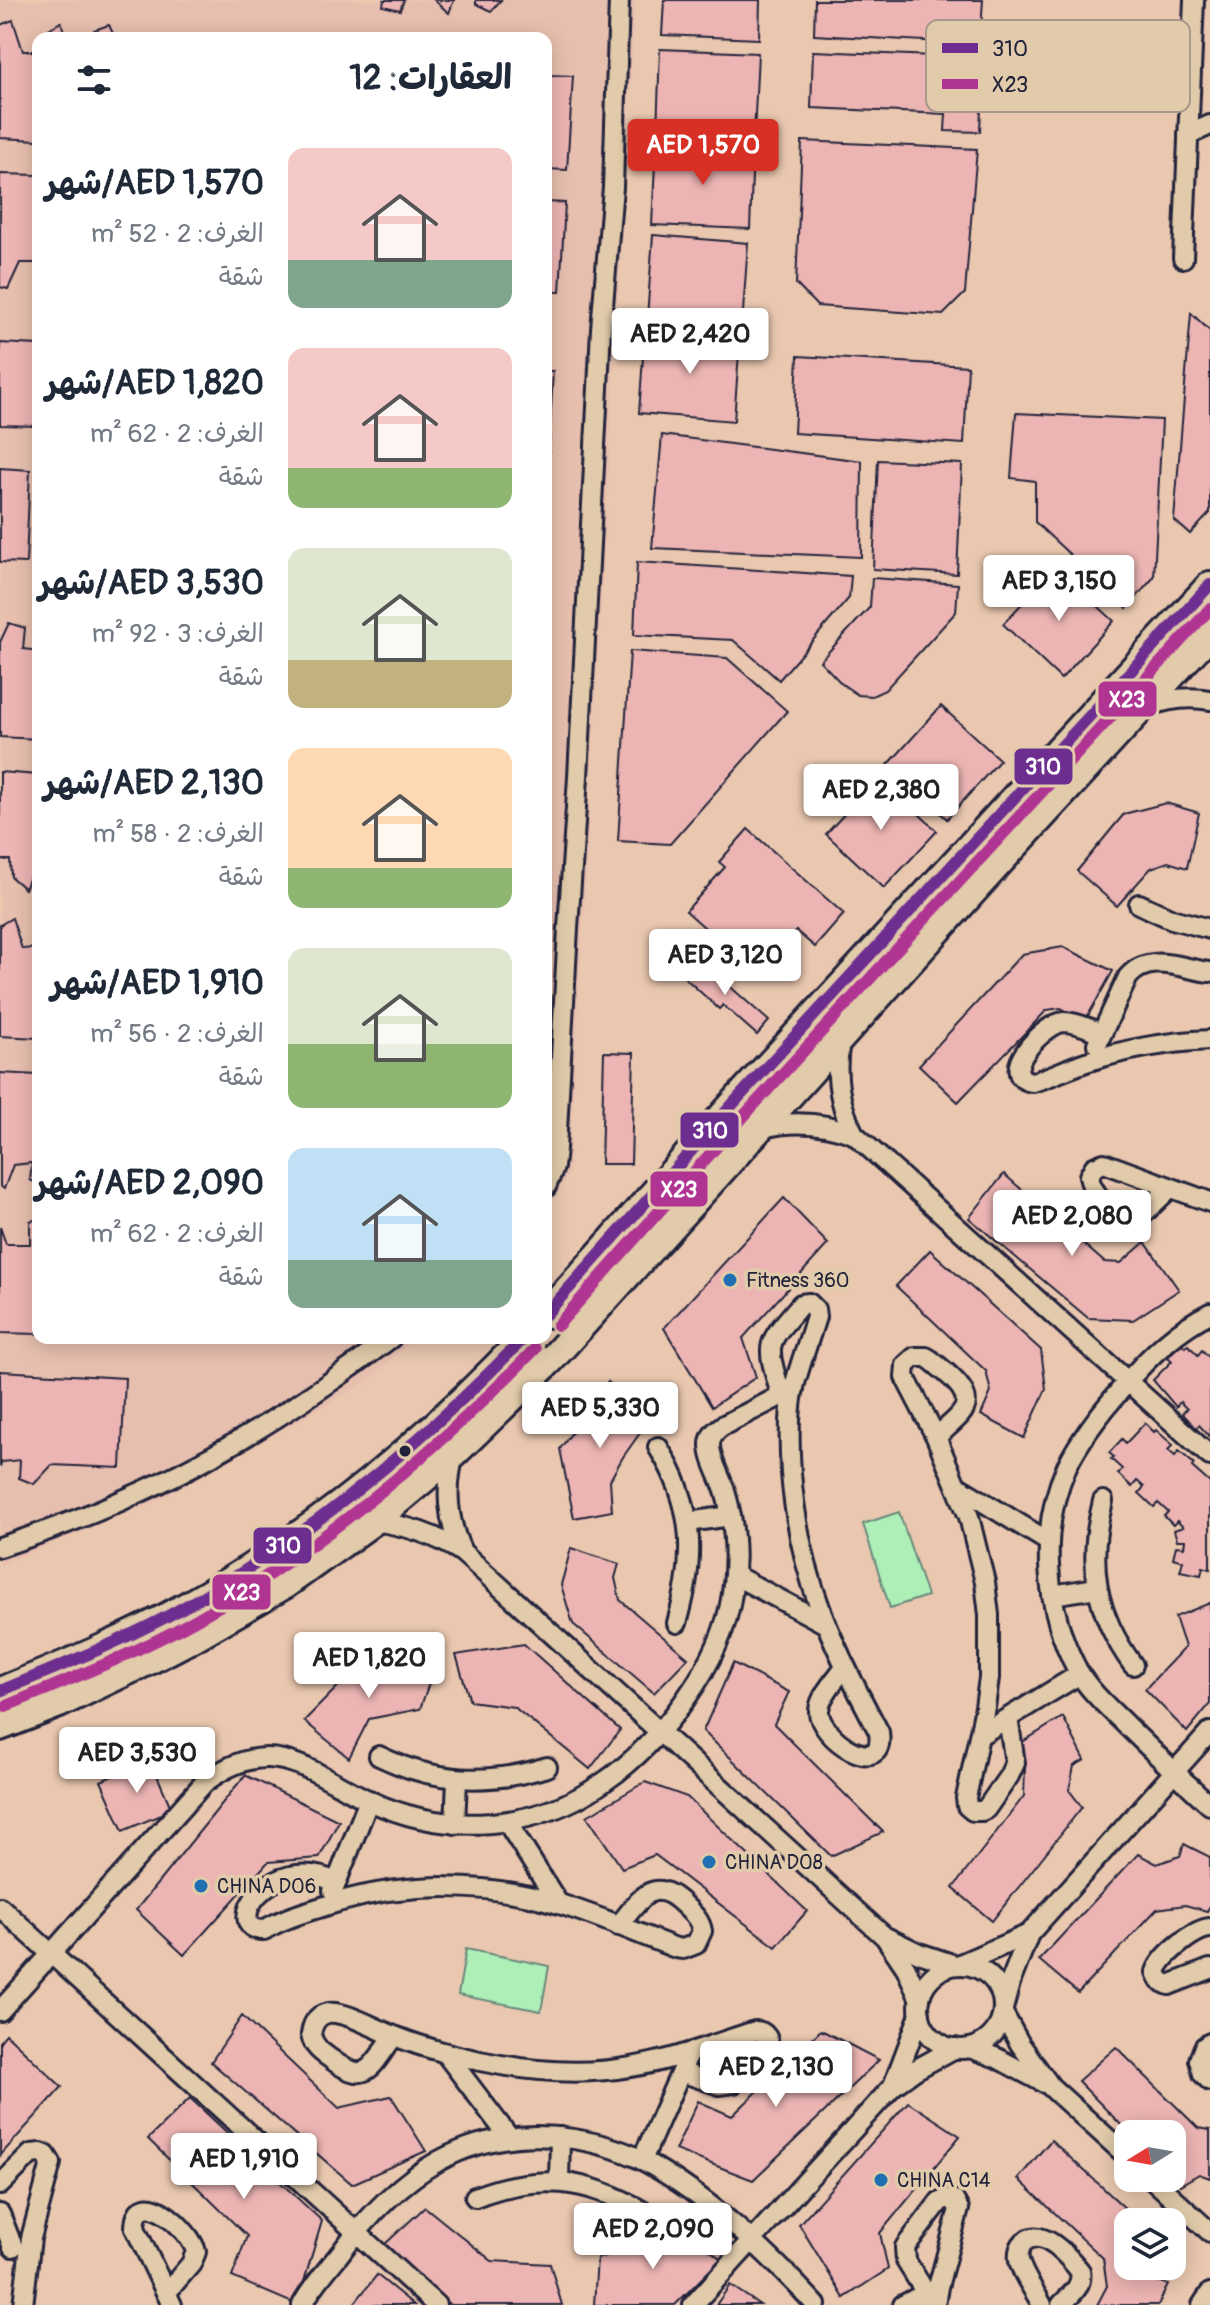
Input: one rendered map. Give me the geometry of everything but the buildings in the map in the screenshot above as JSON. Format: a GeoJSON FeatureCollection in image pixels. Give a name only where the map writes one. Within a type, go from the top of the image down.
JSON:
{"type":"FeatureCollection","features":[{"type":"Feature","properties":{"kind":"street"},"geometry":{"type":"LineString","coordinates":[[552,1172],[556,1149],[578,777],[601,329],[613,187],[619,0]]}},
{"type":"Feature","properties":{"kind":"street"},"geometry":{"type":"LineString","coordinates":[[1190,90],[1194,0]]}},
{"type":"Feature","properties":{"kind":"street"},"geometry":{"type":"LineString","coordinates":[[1183,258],[1189,112]]}},
{"type":"Feature","properties":{"kind":"street"},"geometry":{"type":"LineString","coordinates":[[1188,135],[1210,125]]}},
{"type":"Feature","properties":{"kind":"street"},"geometry":{"type":"LineString","coordinates":[[552,1307],[749,1086],[1210,585]]}},
{"type":"Feature","properties":{"kind":"street"},"geometry":{"type":"LineString","coordinates":[[0,1727],[112,1679],[195,1637],[285,1585],[374,1521],[454,1454],[550,1361],[1210,634]]}},
{"type":"Feature","properties":{"kind":"street"},"geometry":{"type":"LineString","coordinates":[[1144,708],[1171,699],[1210,700]]}},
{"type":"Feature","properties":{"kind":"street"},"geometry":{"type":"LineString","coordinates":[[980,884],[1000,847],[1031,810],[1033,804],[1027,795],[1016,794]]}},
{"type":"Feature","properties":{"kind":"street"},"geometry":{"type":"LineString","coordinates":[[1139,904],[1172,919],[1210,929]]}},
{"type":"Feature","properties":{"kind":"street"},"geometry":{"type":"LineString","coordinates":[[1090,1061],[1128,977],[1141,966],[1158,963],[1210,972]]}},
{"type":"Feature","properties":{"kind":"street"},"geometry":{"type":"LineString","coordinates":[[1102,1033],[1072,1023],[1056,1024],[1043,1032],[1021,1058],[1017,1069],[1022,1079],[1033,1082],[1090,1061],[1176,1042],[1210,1040]]}},
{"type":"Feature","properties":{"kind":"street"},"geometry":{"type":"LineString","coordinates":[[840,1041],[838,1089],[854,1134]]}},
{"type":"Feature","properties":{"kind":"street"},"geometry":{"type":"LineString","coordinates":[[762,1128],[809,1122],[854,1134],[1210,1456]]}},
{"type":"Feature","properties":{"kind":"street"},"geometry":{"type":"LineString","coordinates":[[1170,1188],[1210,1202]]}},
{"type":"Feature","properties":{"kind":"street"},"geometry":{"type":"LineString","coordinates":[[1210,1313],[1185,1327],[1165,1344],[1128,1381],[1084,1436],[1070,1460],[1055,1503],[1049,1542],[1052,1595],[1063,1636],[1080,1674],[1103,1702],[1210,1805]]}},
{"type":"Feature","properties":{"kind":"street"},"geometry":{"type":"LineString","coordinates":[[0,1547],[85,1517],[186,1469],[315,1393],[383,1344]]}},
{"type":"Feature","properties":{"kind":"street"},"geometry":{"type":"LineString","coordinates":[[0,1691],[81,1658],[185,1607],[264,1559],[377,1475],[449,1412],[518,1344]]}},
{"type":"Feature","properties":{"kind":"street"},"geometry":{"type":"LineString","coordinates":[[0,2011],[204,1783],[227,1767],[255,1759],[283,1760],[411,1816],[455,1824],[507,1822],[532,1817],[580,1797],[622,1768],[659,1731],[691,1692],[714,1653],[728,1615],[734,1575],[734,1535],[723,1484],[711,1454],[713,1433],[787,1392],[793,1500],[804,1562],[824,1623],[844,1668]]}},
{"type":"Feature","properties":{"kind":"street"},"geometry":{"type":"LineString","coordinates":[[936,1437],[957,1486],[978,1549],[989,1615],[989,1678],[966,1798],[970,1809],[978,1812],[986,1809],[1013,1770],[1015,1755],[1008,1718]]}},
{"type":"Feature","properties":{"kind":"street"},"geometry":{"type":"LineString","coordinates":[[658,1447],[674,1476],[686,1507],[688,1522],[688,1574],[677,1623]]}},
{"type":"Feature","properties":{"kind":"street"},"geometry":{"type":"LineString","coordinates":[[454,1454],[448,1504],[455,1537],[462,1552]]}},
{"type":"Feature","properties":{"kind":"street"},"geometry":{"type":"LineString","coordinates":[[957,1486],[1049,1542]]}},
{"type":"Feature","properties":{"kind":"street"},"geometry":{"type":"LineString","coordinates":[[1103,1501],[1095,1544],[1097,1588],[1107,1621],[1133,1665]]}},
{"type":"Feature","properties":{"kind":"street"},"geometry":{"type":"LineString","coordinates":[[688,1522],[731,1516]]}},
{"type":"Feature","properties":{"kind":"street"},"geometry":{"type":"LineString","coordinates":[[374,1521],[418,1530],[462,1552],[885,1937],[906,1968],[923,2024],[936,2040],[997,2058],[1051,2087]]}},
{"type":"Feature","properties":{"kind":"street"},"geometry":{"type":"LineString","coordinates":[[734,1575],[824,1623]]}},
{"type":"Feature","properties":{"kind":"street"},"geometry":{"type":"LineString","coordinates":[[1052,1595],[1097,1588]]}},
{"type":"Feature","properties":{"kind":"street"},"geometry":{"type":"LineString","coordinates":[[112,1679],[105,1668],[108,1660],[169,1628],[185,1607]]}},
{"type":"Feature","properties":{"kind":"street"},"geometry":{"type":"LineString","coordinates":[[980,1735],[1080,1674]]}},
{"type":"Feature","properties":{"kind":"street"},"geometry":{"type":"LineString","coordinates":[[693,2305],[893,2086],[915,2070],[986,2041],[997,2029],[1029,1934],[1210,1732]]}},
{"type":"Feature","properties":{"kind":"street"},"geometry":{"type":"LineString","coordinates":[[379,1756],[410,1769],[457,1780],[504,1778],[547,1767]]}},
{"type":"Feature","properties":{"kind":"street"},"geometry":{"type":"LineString","coordinates":[[455,1824],[457,1780]]}},
{"type":"Feature","properties":{"kind":"street"},"geometry":{"type":"LineString","coordinates":[[326,1906],[369,1800]]}},
{"type":"Feature","properties":{"kind":"street"},"geometry":{"type":"LineString","coordinates":[[507,1822],[558,1903]]}},
{"type":"Feature","properties":{"kind":"street"},"geometry":{"type":"LineString","coordinates":[[336,1882],[312,1874],[286,1876],[274,1881],[255,1898],[246,1920],[253,1928],[264,1930],[326,1906],[391,1891],[442,1887],[500,1891],[558,1903],[618,1926]]}},
{"type":"Feature","properties":{"kind":"street"},"geometry":{"type":"LineString","coordinates":[[0,1907],[436,2305]]}},
{"type":"Feature","properties":{"kind":"street"},"geometry":{"type":"LineString","coordinates":[[1210,1928],[1195,1932],[1160,1963],[1156,1972],[1160,1981],[1169,1985],[1210,1969]]}},
{"type":"Feature","properties":{"kind":"street"},"geometry":{"type":"LineString","coordinates":[[893,2086],[924,1987],[932,1977],[943,1969],[1029,1934]]}},
{"type":"Feature","properties":{"kind":"street"},"geometry":{"type":"LineString","coordinates":[[885,1937],[919,1953],[986,1973],[1002,1995],[1003,2011],[1020,2044],[1051,2087],[1114,2144]]}},
{"type":"Feature","properties":{"kind":"street"},"geometry":{"type":"LineString","coordinates":[[394,2036],[445,2053],[502,2066],[569,2072],[632,2067],[689,2053],[755,2031],[763,2032],[768,2040],[767,2049],[739,2080],[730,2085],[719,2085],[681,2072]]}},
{"type":"Feature","properties":{"kind":"street"},"geometry":{"type":"LineString","coordinates":[[1210,2043],[1204,2047],[1199,2060],[1203,2074],[1210,2081]]}},
{"type":"Feature","properties":{"kind":"street"},"geometry":{"type":"LineString","coordinates":[[445,2053],[509,2137]]}},
{"type":"Feature","properties":{"kind":"street"},"geometry":{"type":"LineString","coordinates":[[642,2160],[689,2053]]}},
{"type":"Feature","properties":{"kind":"street"},"geometry":{"type":"LineString","coordinates":[[302,2305],[355,2232],[397,2190],[437,2161],[459,2151],[509,2137],[535,2135],[601,2145],[642,2160],[688,2189],[751,2242],[816,2305]]}},
{"type":"Feature","properties":{"kind":"street"},"geometry":{"type":"LineString","coordinates":[[559,2182],[560,2137]]}},
{"type":"Feature","properties":{"kind":"street"},"geometry":{"type":"LineString","coordinates":[[0,2185],[31,2154],[41,2153],[49,2158],[51,2163],[31,2238],[23,2305]]}},
{"type":"Feature","properties":{"kind":"street"},"geometry":{"type":"LineString","coordinates":[[475,2197],[516,2184],[559,2182],[603,2191],[644,2212]]}},
{"type":"Feature","properties":{"kind":"street"},"geometry":{"type":"LineString","coordinates":[[1166,2192],[1210,2232]]}},
{"type":"Feature","properties":{"kind":"street"},"geometry":{"type":"LineString","coordinates":[[0,2214],[6,2251],[31,2238]]}},
{"type":"Feature","properties":{"kind":"street"},"geometry":{"type":"LineString","coordinates":[[1042,2305],[1019,2263],[1020,2247],[1033,2237],[1048,2241],[1080,2271],[1079,2287],[1061,2305]]}},
{"type":"Feature","properties":{"kind":"street"},"geometry":{"type":"LineString","coordinates":[[1202,2305],[1210,2293]]}},
{"type":"Feature","properties":{"kind":"street"},"geometry":{"type":"LineString","coordinates":[[903,2305],[933,2295]]}},
{"type":"Feature","properties":{"kind":"shaded area"},"geometry":{"type":"Polygon","coordinates":[[[0,0],[635,0],[569,1175],[552,1198],[552,32],[32,32],[32,1344],[408,1344],[368,1381],[158,1501],[0,1565],[0,0]]]}},
{"type":"Feature","properties":{"kind":"green space"},"geometry":{"type":"Polygon","coordinates":[[[899,1512],[927,1596],[890,1608],[863,1524],[899,1512]]]}},
{"type":"Feature","properties":{"kind":"green space"},"geometry":{"type":"Polygon","coordinates":[[[466,1949],[549,1966],[541,2011],[458,1995],[466,1949]]]}},
{"type":"Feature","properties":{"kind":"transit line","name":"310"},"geometry":{"type":"LineString","coordinates":[[552,1307],[740,1096],[1210,585]]}},
{"type":"Feature","properties":{"kind":"transit line","name":"X23"},"geometry":{"type":"LineString","coordinates":[[558,1325],[752,1107],[1210,609]]}},
{"type":"Feature","properties":{"kind":"transit line","name":"310"},"geometry":{"type":"LineString","coordinates":[[0,1691],[166,1617],[264,1558],[311,1526],[400,1455],[518,1344]]}},
{"type":"Feature","properties":{"kind":"transit line","name":"X23"},"geometry":{"type":"LineString","coordinates":[[6,1706],[153,1642],[272,1573],[365,1505],[409,1468],[535,1349]]}},
{"type":"Feature","properties":{"kind":"place","name":"Fitness 360"},"geometry":{"type":"Point","coordinates":[730,1280]}},
{"type":"Feature","properties":{"kind":"place","name":"CHINA D08"},"geometry":{"type":"Point","coordinates":[709,1862]}},
{"type":"Feature","properties":{"kind":"place","name":"CHINA D06"},"geometry":{"type":"Point","coordinates":[201,1886]}},
{"type":"Feature","properties":{"kind":"place","name":"CHINA C14"},"geometry":{"type":"Point","coordinates":[881,2180]}}]}
